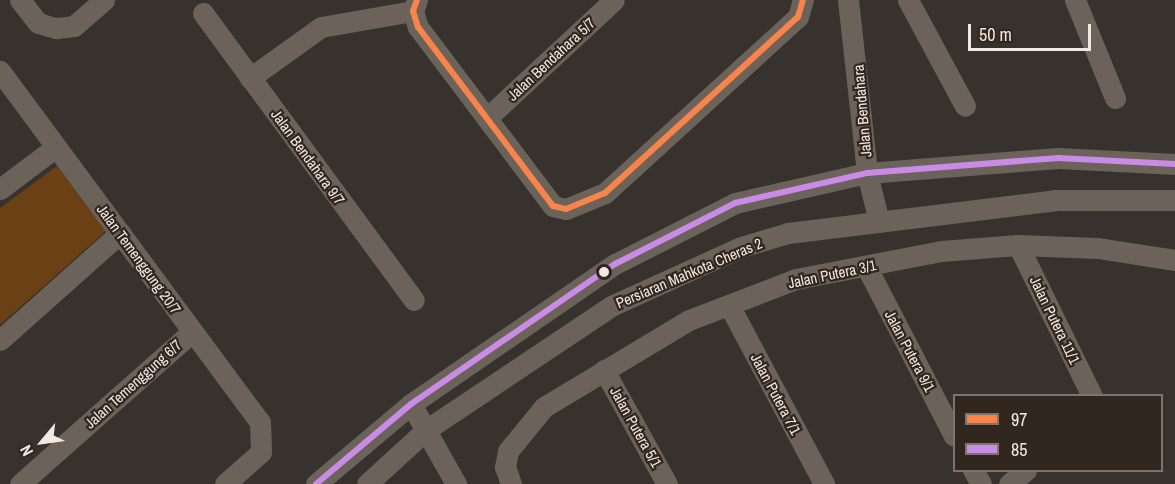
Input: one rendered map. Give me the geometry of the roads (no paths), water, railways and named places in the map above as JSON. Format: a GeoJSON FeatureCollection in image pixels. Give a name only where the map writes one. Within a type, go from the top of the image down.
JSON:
{"type":"FeatureCollection","features":[{"type":"Feature","properties":{"kind":"street"},"geometry":{"type":"LineString","coordinates":[[20,0],[38,23],[56,27],[74,26],[104,0]]}},
{"type":"Feature","properties":{"kind":"street","name":"Jalan Bendahara 5/7"},"geometry":{"type":"LineString","coordinates":[[487,118],[614,0]]}},
{"type":"Feature","properties":{"kind":"street","name":"Jalan Bendahara"},"geometry":{"type":"LineString","coordinates":[[848,0],[867,173],[879,222]]}},
{"type":"Feature","properties":{"kind":"street"},"geometry":{"type":"LineString","coordinates":[[908,0],[965,106]]}},
{"type":"Feature","properties":{"kind":"street"},"geometry":{"type":"LineString","coordinates":[[1075,0],[1115,98]]}},
{"type":"Feature","properties":{"kind":"street"},"geometry":{"type":"LineString","coordinates":[[250,78],[321,27],[415,5],[418,27],[553,206],[566,209],[605,193],[800,9]]}},
{"type":"Feature","properties":{"kind":"street","name":"Jalan Bendahara 9/7"},"geometry":{"type":"LineString","coordinates":[[203,13],[414,300]]}},
{"type":"Feature","properties":{"kind":"street","name":"Jalan Temenggung 20/7"},"geometry":{"type":"LineString","coordinates":[[0,71],[260,422],[261,452],[225,484]]}},
{"type":"Feature","properties":{"kind":"street"},"geometry":{"type":"LineString","coordinates":[[0,189],[56,147]]}},
{"type":"Feature","properties":{"kind":"street"},"geometry":{"type":"LineString","coordinates":[[316,484],[411,404],[615,264],[696,221],[778,190],[867,173],[1058,158],[1175,164]]}},
{"type":"Feature","properties":{"kind":"street","name":"Persiaran Mahkota Cheras 2"},"geometry":{"type":"LineString","coordinates":[[367,484],[426,430],[611,306],[741,248],[788,233],[1055,200],[1175,200]]}},
{"type":"Feature","properties":{"kind":"street"},"geometry":{"type":"LineString","coordinates":[[0,340],[120,233]]}},
{"type":"Feature","properties":{"kind":"street","name":"Jalan Putera 3/1"},"geometry":{"type":"LineString","coordinates":[[511,484],[505,467],[519,434],[544,407],[689,320],[796,279],[941,251],[1018,245],[1171,258]]}},
{"type":"Feature","properties":{"kind":"street","name":"Jalan Putera 11/1"},"geometry":{"type":"LineString","coordinates":[[1018,245],[1091,394]]}},
{"type":"Feature","properties":{"kind":"street","name":"Jalan Putera 9/1"},"geometry":{"type":"LineString","coordinates":[[866,266],[953,434]]}},
{"type":"Feature","properties":{"kind":"street","name":"Jalan Putera 7/1"},"geometry":{"type":"LineString","coordinates":[[729,305],[824,484]]}},
{"type":"Feature","properties":{"kind":"street","name":"Jalan Temenggung 6/7"},"geometry":{"type":"LineString","coordinates":[[20,484],[192,332]]}},
{"type":"Feature","properties":{"kind":"street","name":"Jalan Putera 5/1"},"geometry":{"type":"LineString","coordinates":[[604,370],[667,484]]}},
{"type":"Feature","properties":{"kind":"street"},"geometry":{"type":"LineString","coordinates":[[411,404],[456,484]]}},
{"type":"Feature","properties":{"kind":"street"},"geometry":{"type":"LineString","coordinates":[[1009,484],[1025,472]]}}]}
